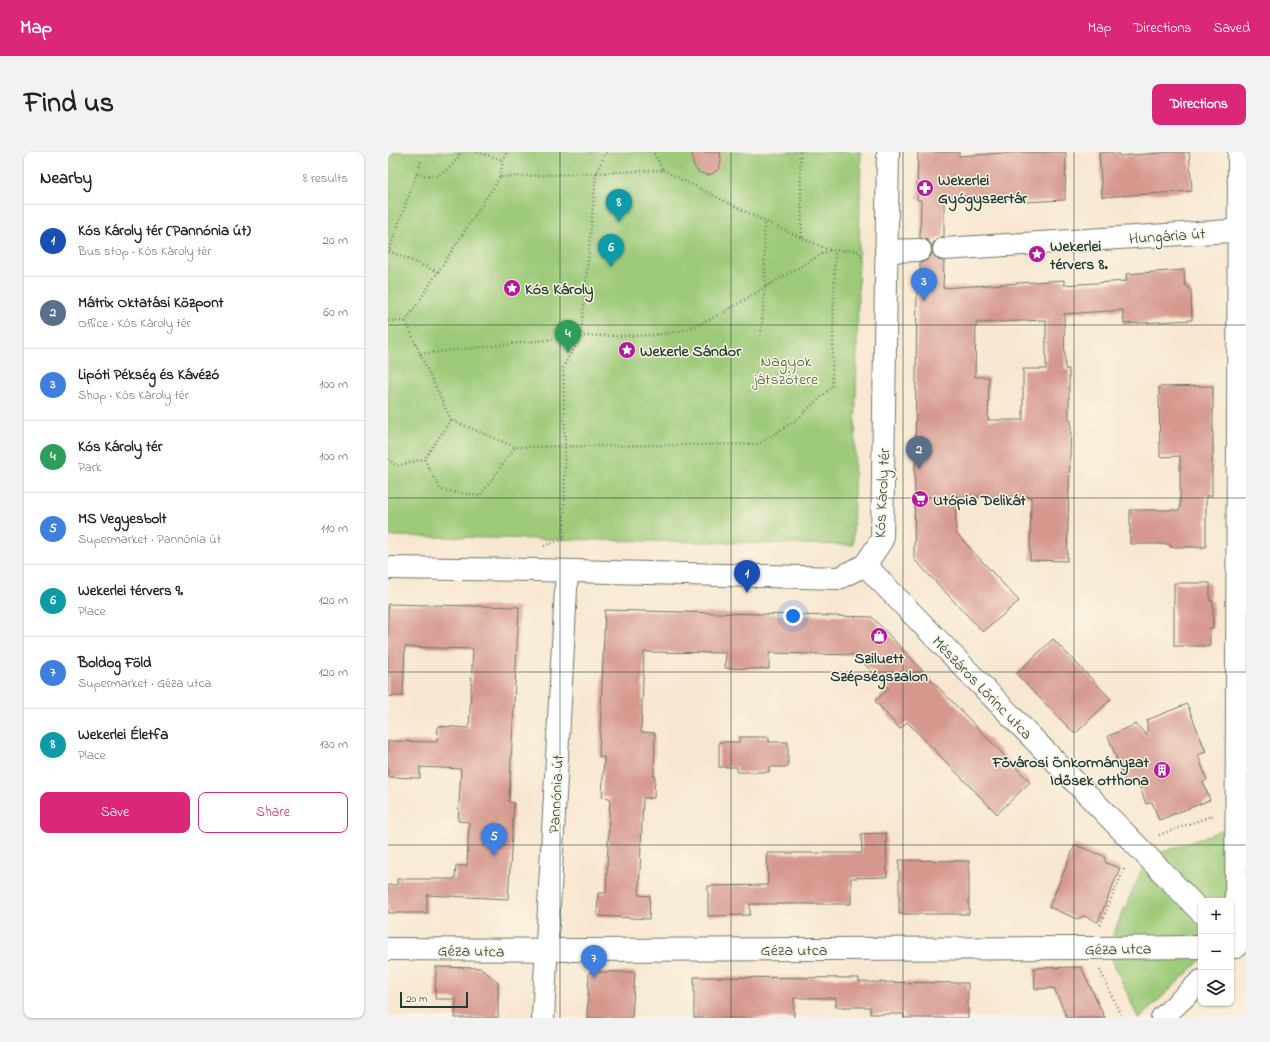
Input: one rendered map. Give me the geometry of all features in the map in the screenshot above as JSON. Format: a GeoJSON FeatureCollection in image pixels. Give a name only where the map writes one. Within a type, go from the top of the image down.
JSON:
{"type":"FeatureCollection","features":[{"type":"Feature","properties":{"kind":"street","name":"Kós Károly tér"},"geometry":{"type":"LineString","coordinates":[[388,568],[839,578],[865,565],[882,540],[888,152]]}},
{"type":"Feature","properties":{"kind":"street"},"geometry":{"type":"LineString","coordinates":[[1237,947],[1242,230],[1239,152]]}},
{"type":"Feature","properties":{"kind":"street","name":"Hungária út"},"geometry":{"type":"LineString","coordinates":[[944,249],[1242,230]]}},
{"type":"Feature","properties":{"kind":"street"},"geometry":{"type":"LineString","coordinates":[[886,251],[920,250]]}},
{"type":"Feature","properties":{"kind":"street","name":"Mészáros Lőrinc utca"},"geometry":{"type":"LineString","coordinates":[[865,565],[1198,909]]}},
{"type":"Feature","properties":{"kind":"street","name":"Pannónia út"},"geometry":{"type":"LineString","coordinates":[[543,1018],[567,571]]}},
{"type":"Feature","properties":{"kind":"street","name":"Géza utca"},"geometry":{"type":"LineString","coordinates":[[388,949],[547,950],[1198,947]]}},
{"type":"Feature","properties":{"kind":"street"},"geometry":{"type":"LineString","coordinates":[[1162,1018],[1198,984]]}},
{"type":"Feature","properties":{"kind":"path"},"geometry":{"type":"LineString","coordinates":[[416,174],[426,176],[438,175],[453,164],[460,152]]}},
{"type":"Feature","properties":{"kind":"path"},"geometry":{"type":"LineString","coordinates":[[477,152],[503,160]]}},
{"type":"Feature","properties":{"kind":"path"},"geometry":{"type":"LineString","coordinates":[[406,321],[500,177],[503,160],[507,152]]}},
{"type":"Feature","properties":{"kind":"path"},"geometry":{"type":"LineString","coordinates":[[544,547],[564,539],[565,446],[563,367],[581,336],[596,173],[606,152]]}},
{"type":"Feature","properties":{"kind":"path"},"geometry":{"type":"LineString","coordinates":[[653,152],[663,170]]}},
{"type":"Feature","properties":{"kind":"path"},"geometry":{"type":"LineString","coordinates":[[800,152],[802,238]]}},
{"type":"Feature","properties":{"kind":"path"},"geometry":{"type":"LineString","coordinates":[[422,158],[388,252],[438,272]]}},
{"type":"Feature","properties":{"kind":"path"},"geometry":{"type":"LineString","coordinates":[[500,177],[663,170],[764,221],[829,250],[859,251]]}},
{"type":"Feature","properties":{"kind":"path"},"geometry":{"type":"LineString","coordinates":[[761,335],[765,287],[764,221]]}},
{"type":"Feature","properties":{"kind":"path"},"geometry":{"type":"LineString","coordinates":[[420,354],[581,336],[640,335],[675,332],[713,317],[740,303],[829,250]]}},
{"type":"Feature","properties":{"kind":"path"},"geometry":{"type":"LineString","coordinates":[[406,321],[451,420],[515,447],[758,444],[795,421],[832,387],[835,251]]}},
{"type":"Feature","properties":{"kind":"path"},"geometry":{"type":"LineString","coordinates":[[388,321],[406,321]]}},
{"type":"Feature","properties":{"kind":"path"},"geometry":{"type":"LineString","coordinates":[[388,459],[397,466],[424,459],[451,420]]}},
{"type":"Feature","properties":{"kind":"path"},"geometry":{"type":"LineString","coordinates":[[424,459],[441,490],[480,496],[515,447]]}},
{"type":"Feature","properties":{"kind":"path"},"geometry":{"type":"LineString","coordinates":[[1156,836],[1215,815]]}},
{"type":"Feature","properties":{"kind":"path"},"geometry":{"type":"LineString","coordinates":[[1098,930],[1125,867]]}},
{"type":"Feature","properties":{"kind":"path"},"geometry":{"type":"LineString","coordinates":[[1100,969],[1122,1018]]}},
{"type":"Feature","properties":{"kind":"green space","name":"Nagyok játszótere"},"geometry":{"type":"Polygon","coordinates":[[[388,152],[861,152],[853,545],[388,536],[388,152]]]}},
{"type":"Feature","properties":{"kind":"green space"},"geometry":{"type":"Polygon","coordinates":[[[1236,825],[1231,898],[1198,898],[1198,963],[1140,1018],[1138,1018],[1107,948],[1147,858],[1236,825]]]}},
{"type":"Feature","properties":{"kind":"building"},"geometry":{"type":"Polygon","coordinates":[[[692,152],[720,152],[721,160],[719,169],[712,174],[707,175],[698,172],[693,164],[692,152]]]}},
{"type":"Feature","properties":{"kind":"building"},"geometry":{"type":"Polygon","coordinates":[[[918,152],[959,152],[959,156],[1021,152],[1066,152],[1065,200],[1024,202],[1023,198],[944,200],[944,236],[937,239],[933,243],[932,248],[926,239],[920,238],[921,200],[917,200],[918,152]]]}},
{"type":"Feature","properties":{"kind":"building"},"geometry":{"type":"Polygon","coordinates":[[[1099,152],[1119,152],[1119,156],[1189,152],[1192,191],[1102,197],[1099,152]]]}},
{"type":"Feature","properties":{"kind":"building"},"geometry":{"type":"Polygon","coordinates":[[[932,252],[938,260],[944,261],[943,288],[1064,280],[1064,285],[1127,281],[1126,274],[1184,270],[1185,285],[1191,290],[1192,320],[1124,324],[1123,310],[1064,314],[1065,369],[1069,369],[1069,420],[1071,420],[1067,561],[1030,560],[1031,497],[955,496],[956,533],[1019,601],[983,632],[914,559],[917,287],[920,287],[920,263],[927,260],[931,256],[932,252]],[[1046,320],[976,323],[975,377],[989,377],[988,420],[1023,420],[1023,369],[1046,369],[1046,320]]]}},
{"type":"Feature","properties":{"kind":"building"},"geometry":{"type":"Polygon","coordinates":[[[1213,386],[1212,496],[1206,496],[1206,547],[1170,547],[1170,544],[1130,544],[1130,510],[1180,510],[1180,456],[1160,457],[1159,387],[1213,386]]]}},
{"type":"Feature","properties":{"kind":"building"},"geometry":{"type":"Polygon","coordinates":[[[1174,583],[1210,583],[1210,601],[1213,601],[1213,628],[1210,628],[1210,646],[1174,646],[1174,583]]]}},
{"type":"Feature","properties":{"kind":"building"},"geometry":{"type":"Polygon","coordinates":[[[388,604],[519,607],[509,802],[514,803],[508,899],[427,895],[427,913],[388,913],[388,885],[397,885],[397,879],[455,879],[456,866],[467,866],[469,822],[458,821],[461,769],[420,767],[420,778],[388,777],[388,741],[437,742],[438,726],[469,728],[473,649],[405,647],[403,696],[388,696],[388,604]]]}},
{"type":"Feature","properties":{"kind":"building"},"geometry":{"type":"Polygon","coordinates":[[[605,610],[872,617],[1030,782],[997,814],[907,722],[900,729],[875,701],[889,689],[856,655],[769,653],[769,669],[725,668],[726,653],[644,652],[641,732],[655,733],[655,776],[654,798],[643,798],[639,895],[650,896],[649,919],[597,916],[598,893],[606,893],[610,798],[602,797],[604,757],[599,757],[605,610]]]}},
{"type":"Feature","properties":{"kind":"building"},"geometry":{"type":"Polygon","coordinates":[[[1053,639],[1111,699],[1075,734],[1016,674],[1053,639]]]}},
{"type":"Feature","properties":{"kind":"building","name":"Fővárosi Önkormányzat Idősek otthona"},"geometry":{"type":"Polygon","coordinates":[[[1187,704],[1206,752],[1198,755],[1207,780],[1203,782],[1210,800],[1159,820],[1152,802],[1146,804],[1137,779],[1126,783],[1108,736],[1136,724],[1147,736],[1147,720],[1187,704]]]}},
{"type":"Feature","properties":{"kind":"building"},"geometry":{"type":"Polygon","coordinates":[[[739,737],[769,737],[769,742],[788,742],[788,767],[769,767],[769,772],[737,772],[737,767],[719,767],[719,742],[739,742],[739,737]]]}},
{"type":"Feature","properties":{"kind":"building"},"geometry":{"type":"Polygon","coordinates":[[[886,833],[887,877],[851,878],[851,904],[750,904],[750,915],[708,916],[708,886],[768,885],[767,853],[862,853],[861,834],[886,833]]]}},
{"type":"Feature","properties":{"kind":"building"},"geometry":{"type":"Polygon","coordinates":[[[1075,845],[1104,856],[1106,863],[1120,868],[1098,922],[1084,916],[1077,919],[1049,907],[1075,845]]]}},
{"type":"Feature","properties":{"kind":"building"},"geometry":{"type":"Polygon","coordinates":[[[899,860],[969,861],[969,914],[899,914],[899,860]]]}},
{"type":"Feature","properties":{"kind":"building"},"geometry":{"type":"Polygon","coordinates":[[[436,967],[481,968],[498,982],[498,1018],[455,1018],[456,999],[435,999],[436,967]]]}},
{"type":"Feature","properties":{"kind":"building"},"geometry":{"type":"Polygon","coordinates":[[[1081,967],[1105,1018],[1067,1018],[1054,988],[1035,989],[1034,968],[1081,967]]]}},
{"type":"Feature","properties":{"kind":"building"},"geometry":{"type":"Polygon","coordinates":[[[589,972],[635,972],[632,1018],[587,1018],[589,972]]]}},
{"type":"Feature","properties":{"kind":"building"},"geometry":{"type":"Polygon","coordinates":[[[694,977],[859,978],[859,982],[968,983],[968,1018],[904,1018],[904,1014],[870,1014],[870,1007],[836,1007],[836,998],[794,998],[794,1018],[694,1018],[694,977]]]}},
{"type":"Feature","properties":{"kind":"place","name":"Wekerlei Gyógyszertár"},"geometry":{"type":"Point","coordinates":[925,188]}},
{"type":"Feature","properties":{"kind":"place","name":"Wekerlei Életfa"},"geometry":{"type":"Point","coordinates":[619,222]}},
{"type":"Feature","properties":{"kind":"place","name":"Wekerlei térvers 8."},"geometry":{"type":"Point","coordinates":[1037,254]}},
{"type":"Feature","properties":{"kind":"place","name":"Wekerlei térvers 9."},"geometry":{"type":"Point","coordinates":[611,267]}},
{"type":"Feature","properties":{"kind":"place","name":"Kós Károly"},"geometry":{"type":"Point","coordinates":[512,288]}},
{"type":"Feature","properties":{"kind":"place","name":"Lipóti Pékség és Kávézó"},"geometry":{"type":"Point","coordinates":[924,301]}},
{"type":"Feature","properties":{"kind":"place","name":"Wekerle Sándor"},"geometry":{"type":"Point","coordinates":[627,350]}},
{"type":"Feature","properties":{"kind":"place","name":"Kós Károly tér"},"geometry":{"type":"Point","coordinates":[568,353]}},
{"type":"Feature","properties":{"kind":"place","name":"Mátrix Oktatási Központ"},"geometry":{"type":"Point","coordinates":[919,469]}},
{"type":"Feature","properties":{"kind":"place","name":"Utópia Delikát"},"geometry":{"type":"Point","coordinates":[920,499]}},
{"type":"Feature","properties":{"kind":"place","name":"Kós Károly tér (Pannónia út)"},"geometry":{"type":"Point","coordinates":[747,593]}},
{"type":"Feature","properties":{"kind":"place","name":"Sziluett Szépségszalon"},"geometry":{"type":"Point","coordinates":[879,636]}},
{"type":"Feature","properties":{"kind":"place","name":"Fővárosi Önkormányzat Idősek otthona"},"geometry":{"type":"Point","coordinates":[1162,770]}},
{"type":"Feature","properties":{"kind":"place","name":"MS Vegyesbolt"},"geometry":{"type":"Point","coordinates":[494,856]}},
{"type":"Feature","properties":{"kind":"place","name":"Boldog Föld"},"geometry":{"type":"Point","coordinates":[594,978]}}]}
